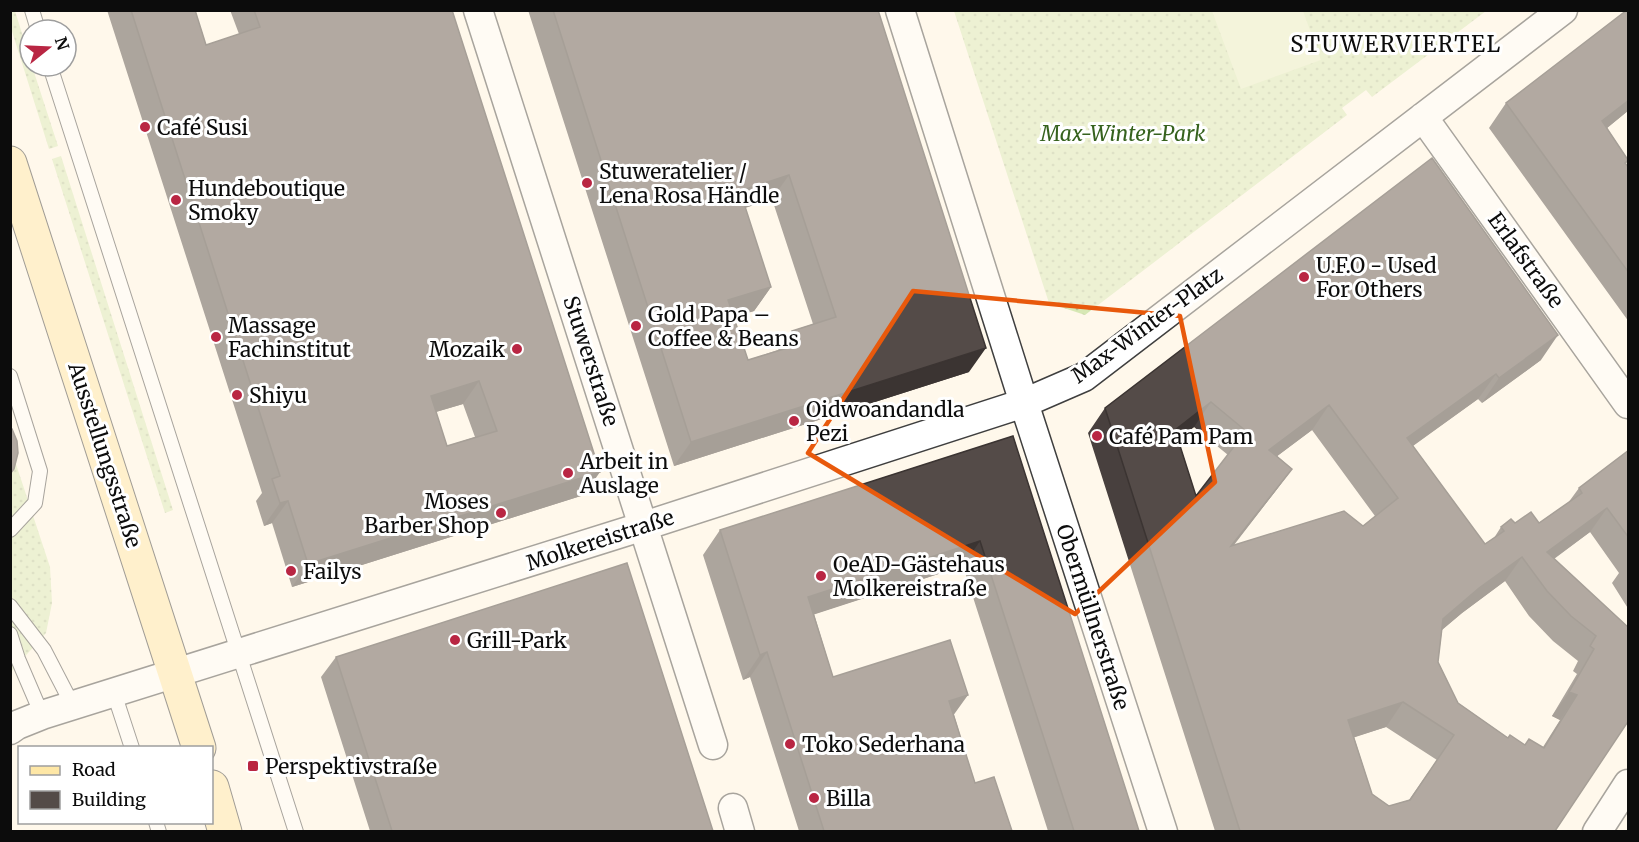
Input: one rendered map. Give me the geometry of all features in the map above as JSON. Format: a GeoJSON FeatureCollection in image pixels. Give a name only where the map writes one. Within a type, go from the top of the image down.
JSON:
{"type":"FeatureCollection","features":[{"type":"Feature","properties":{"kind":"main road","name":"Ausstellungsstraße"},"geometry":{"type":"LineString","coordinates":[[10,163],[199,746]]}},
{"type":"Feature","properties":{"kind":"main road"},"geometry":{"type":"LineString","coordinates":[[213,790],[225,831]]}},
{"type":"Feature","properties":{"kind":"street","name":"Stuwerstraße"},"geometry":{"type":"LineString","coordinates":[[478,10],[713,745]]}},
{"type":"Feature","properties":{"kind":"street"},"geometry":{"type":"LineString","coordinates":[[900,10],[1024,403]]}},
{"type":"Feature","properties":{"kind":"street","name":"Max-Winter-Platz"},"geometry":{"type":"LineString","coordinates":[[1024,403],[1084,377],[1563,10]]}},
{"type":"Feature","properties":{"kind":"street","name":"Erlafstraße"},"geometry":{"type":"LineString","coordinates":[[1423,117],[1629,404]]}},
{"type":"Feature","properties":{"kind":"street","name":"Molkereistraße"},"geometry":{"type":"LineString","coordinates":[[42,716],[1024,403]]}},
{"type":"Feature","properties":{"kind":"street","name":"Obermüllnerstraße"},"geometry":{"type":"LineString","coordinates":[[1024,403],[1163,831]]}},
{"type":"Feature","properties":{"kind":"street"},"geometry":{"type":"LineString","coordinates":[[10,730],[42,716]]}},
{"type":"Feature","properties":{"kind":"street"},"geometry":{"type":"LineString","coordinates":[[1597,831],[1628,786]]}},
{"type":"Feature","properties":{"kind":"lane"},"geometry":{"type":"LineString","coordinates":[[54,78],[296,831]]}},
{"type":"Feature","properties":{"kind":"lane"},"geometry":{"type":"LineString","coordinates":[[10,376],[40,471],[35,503],[10,530]]}},
{"type":"Feature","properties":{"kind":"lane"},"geometry":{"type":"LineString","coordinates":[[10,606],[44,650],[73,706]]}},
{"type":"Feature","properties":{"kind":"lane"},"geometry":{"type":"LineString","coordinates":[[10,634],[42,716]]}},
{"type":"Feature","properties":{"kind":"lane"},"geometry":{"type":"LineString","coordinates":[[114,693],[132,746]]}},
{"type":"Feature","properties":{"kind":"highlighted area"},"geometry":{"type":"Polygon","coordinates":[[[913,291],[1180,316],[1215,482],[1075,614],[808,453],[913,291]]]}},
{"type":"Feature","properties":{"kind":"green space"},"geometry":{"type":"Polygon","coordinates":[[[10,11],[15,11],[18,21],[18,50],[11,28],[10,11]]]}},
{"type":"Feature","properties":{"kind":"green space","name":"Max-Winter-Park"},"geometry":{"type":"Polygon","coordinates":[[[954,11],[1486,11],[1372,97],[1366,90],[1342,108],[1347,115],[1085,315],[1049,303],[954,11]]]}},
{"type":"Feature","properties":{"kind":"green space"},"geometry":{"type":"Polygon","coordinates":[[[1212,11],[1303,11],[1321,60],[1241,89],[1212,11]]]}},
{"type":"Feature","properties":{"kind":"green space"},"geometry":{"type":"Polygon","coordinates":[[[27,78],[36,78],[58,146],[49,149],[27,78]]]}},
{"type":"Feature","properties":{"kind":"green space"},"geometry":{"type":"Polygon","coordinates":[[[61,156],[173,510],[165,513],[52,159],[61,156]]]}},
{"type":"Feature","properties":{"kind":"green space"},"geometry":{"type":"Polygon","coordinates":[[[10,446],[50,567],[52,603],[46,633],[11,672],[10,446]]]}},
{"type":"Feature","properties":{"kind":"building"},"geometry":{"type":"Polygon","coordinates":[[[131,10],[195,10],[206,45],[260,27],[254,10],[452,10],[600,472],[308,564],[288,501],[280,503],[272,479],[280,476],[131,10]],[[479,381],[431,396],[447,446],[497,431],[479,381]]]}},
{"type":"Feature","properties":{"kind":"building"},"geometry":{"type":"Polygon","coordinates":[[[553,10],[878,10],[986,348],[691,442],[553,10]],[[789,175],[740,191],[771,287],[728,300],[748,360],[797,345],[792,331],[836,317],[789,175]]]}},
{"type":"Feature","properties":{"kind":"building"},"geometry":{"type":"Polygon","coordinates":[[[1629,10],[1629,100],[1602,121],[1628,160],[1625,163],[1629,168],[1629,273],[1506,103],[1629,10]]]}},
{"type":"Feature","properties":{"kind":"building"},"geometry":{"type":"Polygon","coordinates":[[[1432,158],[1558,335],[1499,378],[1496,374],[1407,438],[1485,544],[1504,531],[1501,527],[1511,519],[1515,523],[1531,512],[1539,523],[1582,493],[1579,488],[1629,450],[1629,538],[1607,508],[1547,552],[1629,628],[1629,720],[1555,831],[1240,831],[1105,408],[1432,158]],[[1211,402],[1175,430],[1196,496],[1246,431],[1211,402]],[[1329,405],[1269,450],[1292,469],[1231,546],[1344,511],[1363,526],[1398,498],[1329,405]],[[1522,557],[1479,588],[1443,619],[1438,662],[1458,703],[1508,738],[1510,735],[1525,745],[1529,739],[1544,748],[1577,695],[1569,692],[1594,649],[1590,646],[1596,636],[1571,616],[1547,591],[1522,557]],[[1403,702],[1348,720],[1372,794],[1389,806],[1410,800],[1454,735],[1403,702]]]}},
{"type":"Feature","properties":{"kind":"building"},"geometry":{"type":"Polygon","coordinates":[[[10,427],[17,441],[18,453],[14,469],[10,474],[10,427]]]}},
{"type":"Feature","properties":{"kind":"building"},"geometry":{"type":"Polygon","coordinates":[[[1013,436],[1139,831],[1074,831],[980,541],[808,597],[833,677],[950,640],[968,695],[949,701],[975,783],[994,777],[1012,831],[824,831],[767,652],[760,655],[720,530],[1013,436]]]}},
{"type":"Feature","properties":{"kind":"building"},"geometry":{"type":"Polygon","coordinates":[[[627,563],[713,831],[392,831],[336,657],[627,563]]]}},
{"type":"Feature","properties":{"kind":"place","name":"Café Susi"},"geometry":{"type":"Point","coordinates":[145,127]}},
{"type":"Feature","properties":{"kind":"place","name":"Stuweratelier / Lena Rosa Händle"},"geometry":{"type":"Point","coordinates":[587,183]}},
{"type":"Feature","properties":{"kind":"place","name":"Hundeboutique Smoky"},"geometry":{"type":"Point","coordinates":[176,200]}},
{"type":"Feature","properties":{"kind":"place","name":"U.F.O - Used For Others"},"geometry":{"type":"Point","coordinates":[1304,277]}},
{"type":"Feature","properties":{"kind":"place","name":"Gold Papa – Coffee & Beans"},"geometry":{"type":"Point","coordinates":[636,326]}},
{"type":"Feature","properties":{"kind":"place","name":"Massage Fachinstitut"},"geometry":{"type":"Point","coordinates":[216,337]}},
{"type":"Feature","properties":{"kind":"place","name":"Mozaik"},"geometry":{"type":"Point","coordinates":[517,349]}},
{"type":"Feature","properties":{"kind":"place","name":"Shiyu"},"geometry":{"type":"Point","coordinates":[237,395]}},
{"type":"Feature","properties":{"kind":"place","name":"Oidwoandandla Pezi"},"geometry":{"type":"Point","coordinates":[794,421]}},
{"type":"Feature","properties":{"kind":"place","name":"Café Pam Pam"},"geometry":{"type":"Point","coordinates":[1097,436]}},
{"type":"Feature","properties":{"kind":"place","name":"Arbeit in Auslage"},"geometry":{"type":"Point","coordinates":[568,473]}},
{"type":"Feature","properties":{"kind":"place","name":"Moses Barber Shop"},"geometry":{"type":"Point","coordinates":[501,513]}},
{"type":"Feature","properties":{"kind":"place","name":"Failys"},"geometry":{"type":"Point","coordinates":[291,571]}},
{"type":"Feature","properties":{"kind":"place","name":"OeAD-Gästehaus Molkereistraße"},"geometry":{"type":"Point","coordinates":[821,576]}},
{"type":"Feature","properties":{"kind":"place","name":"Grill-Park"},"geometry":{"type":"Point","coordinates":[455,640]}},
{"type":"Feature","properties":{"kind":"place","name":"Toko Sederhana"},"geometry":{"type":"Point","coordinates":[790,744]}},
{"type":"Feature","properties":{"kind":"place","name":"Perspektivstraße"},"geometry":{"type":"Point","coordinates":[253,766]}},
{"type":"Feature","properties":{"kind":"place","name":"Billa"},"geometry":{"type":"Point","coordinates":[814,798]}},
{"type":"Feature","properties":{"kind":"district","name":"STUWERVIERTEL"},"geometry":{"type":"Point","coordinates":[1396,44]}}]}
